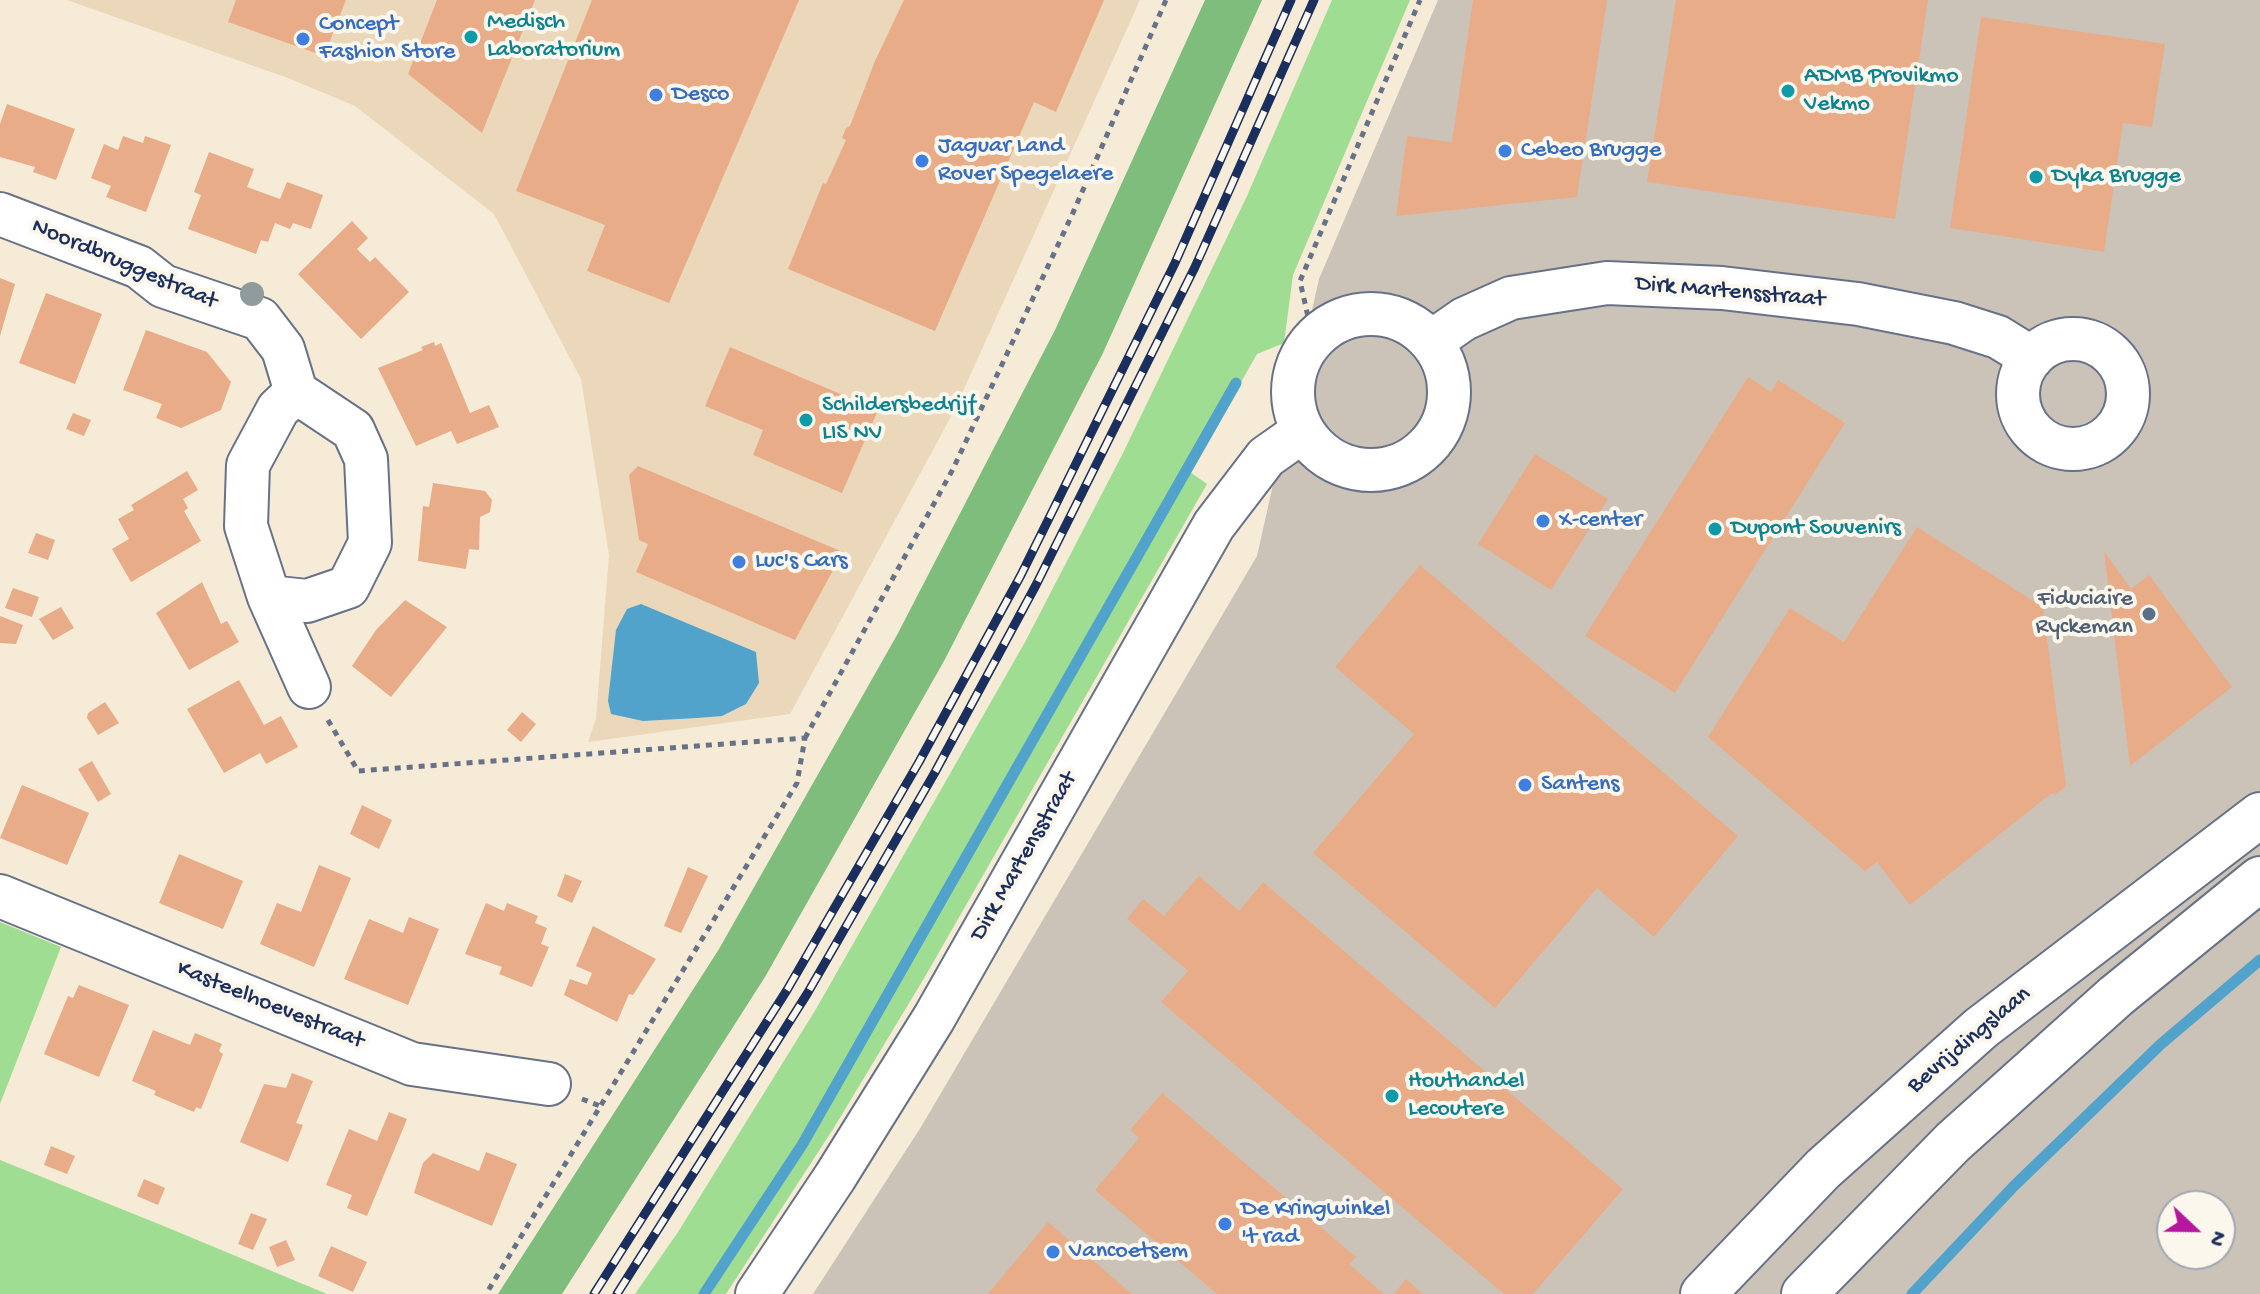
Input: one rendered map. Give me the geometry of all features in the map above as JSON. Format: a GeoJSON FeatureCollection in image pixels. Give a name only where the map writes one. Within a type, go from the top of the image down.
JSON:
{"type":"FeatureCollection","features":[{"type":"Feature","properties":{"kind":"highway","name":"Bevrijdingslaan"},"geometry":{"type":"LineString","coordinates":[[1703,1294],[1823,1169],[1981,1028],[2260,815]]}},
{"type":"Feature","properties":{"kind":"highway"},"geometry":{"type":"LineString","coordinates":[[1804,1294],[1953,1142],[2116,996],[2260,879]]}},
{"type":"Feature","properties":{"kind":"street","name":"Noordbruggestraat"},"geometry":{"type":"LineString","coordinates":[[0,214],[139,267],[163,286],[260,319],[283,349],[296,392]]}},
{"type":"Feature","properties":{"kind":"street","name":"Dirk Martensstraat"},"geometry":{"type":"LineString","coordinates":[[1431,342],[1464,319],[1511,298],[1607,283],[1722,288],[1858,304],[1969,328],[1998,337],[2032,358]]}},
{"type":"Feature","properties":{"kind":"street"},"geometry":{"type":"LineString","coordinates":[[1365,314],[1401,320],[1431,342],[1446,371],[1448,402],[1437,432],[1416,455],[1388,468],[1354,468],[1324,454],[1303,431],[1293,401],[1296,367],[1313,339],[1336,322],[1365,314]]}},
{"type":"Feature","properties":{"kind":"street"},"geometry":{"type":"LineString","coordinates":[[269,597],[307,601],[348,587],[370,543],[366,459],[353,430],[296,392],[278,409],[248,465],[246,526],[269,597],[309,687]]}},
{"type":"Feature","properties":{"kind":"street","name":"Dirk Martensstraat"},"geometry":{"type":"LineString","coordinates":[[757,1294],[835,1177],[934,1018],[1214,525],[1266,457],[1303,431]]}},
{"type":"Feature","properties":{"kind":"street","name":"Kasteelhoevestraat"},"geometry":{"type":"LineString","coordinates":[[0,896],[412,1064],[549,1084]]}},
{"type":"Feature","properties":{"kind":"path"},"geometry":{"type":"LineString","coordinates":[[486,1294],[797,783],[805,738],[953,469],[1072,215],[1166,0]]}},
{"type":"Feature","properties":{"kind":"path"},"geometry":{"type":"LineString","coordinates":[[1313,339],[1300,281],[1420,0]]}},
{"type":"Feature","properties":{"kind":"path"},"geometry":{"type":"LineString","coordinates":[[309,687],[358,771],[805,738]]}},
{"type":"Feature","properties":{"kind":"shaded area"},"geometry":{"type":"Polygon","coordinates":[[[67,0],[1140,0],[954,411],[790,714],[588,742],[596,719],[609,555],[581,379],[494,214],[355,106],[288,78],[67,0]]]}},
{"type":"Feature","properties":{"kind":"shaded area"},"geometry":{"type":"Polygon","coordinates":[[[1438,0],[2260,0],[2260,1294],[813,1294],[921,1127],[1257,556],[1319,279],[1438,0]]]}},
{"type":"Feature","properties":{"kind":"green space"},"geometry":{"type":"Polygon","coordinates":[[[1205,0],[1262,0],[1103,353],[944,661],[765,977],[562,1294],[498,1294],[719,949],[897,635],[1055,330],[1205,0]]]}},
{"type":"Feature","properties":{"kind":"green space"},"geometry":{"type":"Polygon","coordinates":[[[1332,0],[1410,0],[1293,275],[1284,343],[1257,354],[1190,472],[1207,484],[926,975],[835,1126],[726,1294],[635,1294],[678,1232],[816,1009],[1025,642],[1123,453],[1247,196],[1332,0]]]}},
{"type":"Feature","properties":{"kind":"green space"},"geometry":{"type":"Polygon","coordinates":[[[0,922],[61,947],[0,1104],[0,922]]]}},
{"type":"Feature","properties":{"kind":"green space"},"geometry":{"type":"Polygon","coordinates":[[[0,1160],[166,1227],[327,1294],[0,1294],[0,1160]]]}},
{"type":"Feature","properties":{"kind":"water"},"geometry":{"type":"Polygon","coordinates":[[[641,604],[756,652],[759,683],[746,704],[722,716],[697,718],[643,721],[611,714],[608,701],[616,630],[627,609],[641,604]]]}},
{"type":"Feature","properties":{"kind":"building","name":"Concept Fashion Store"},"geometry":{"type":"Polygon","coordinates":[[[236,0],[346,0],[324,56],[228,22],[236,0]]]}},
{"type":"Feature","properties":{"kind":"building","name":"Medisch Laboratorium"},"geometry":{"type":"Polygon","coordinates":[[[437,0],[535,0],[482,133],[408,74],[437,0]]]}},
{"type":"Feature","properties":{"kind":"building","name":"Desco"},"geometry":{"type":"Polygon","coordinates":[[[592,0],[799,0],[669,303],[587,271],[605,225],[516,191],[592,0]]]}},
{"type":"Feature","properties":{"kind":"building","name":"Jaguar Land Rover Spegelaere"},"geometry":{"type":"Polygon","coordinates":[[[904,0],[1104,0],[1056,112],[1034,102],[935,331],[788,269],[823,183],[826,184],[846,140],[842,138],[846,128],[850,126],[875,61],[904,0]]]}},
{"type":"Feature","properties":{"kind":"building"},"geometry":{"type":"Polygon","coordinates":[[[1473,0],[1607,0],[1577,197],[1396,216],[1407,136],[1452,142],[1473,0]]]}},
{"type":"Feature","properties":{"kind":"building","name":"ADMB Provikmo Vekmo"},"geometry":{"type":"Polygon","coordinates":[[[1676,0],[1928,0],[1895,219],[1647,182],[1676,0]]]}},
{"type":"Feature","properties":{"kind":"building","name":"Dyka Brugge"},"geometry":{"type":"Polygon","coordinates":[[[1981,17],[2165,44],[2152,127],[2123,123],[2104,252],[1950,228],[1981,17]]]}},
{"type":"Feature","properties":{"kind":"building"},"geometry":{"type":"Polygon","coordinates":[[[7,104],[75,129],[56,180],[33,172],[35,167],[0,157],[0,124],[7,104]]]}},
{"type":"Feature","properties":{"kind":"building"},"geometry":{"type":"Polygon","coordinates":[[[123,136],[143,143],[145,136],[171,145],[146,212],[106,197],[111,186],[91,178],[104,144],[118,150],[123,136]]]}},
{"type":"Feature","properties":{"kind":"building"},"geometry":{"type":"Polygon","coordinates":[[[209,152],[254,169],[247,187],[280,199],[287,182],[323,195],[311,229],[293,223],[290,229],[275,223],[268,242],[261,240],[256,254],[188,229],[201,195],[194,192],[209,152]]]}},
{"type":"Feature","properties":{"kind":"building"},"geometry":{"type":"Polygon","coordinates":[[[352,221],[368,238],[357,249],[370,262],[375,257],[409,292],[361,339],[298,274],[352,221]]]}},
{"type":"Feature","properties":{"kind":"building"},"geometry":{"type":"Polygon","coordinates":[[[0,278],[15,284],[0,336],[0,278]]]}},
{"type":"Feature","properties":{"kind":"building"},"geometry":{"type":"Polygon","coordinates":[[[46,293],[102,314],[75,384],[19,363],[46,293]]]}},
{"type":"Feature","properties":{"kind":"building"},"geometry":{"type":"Polygon","coordinates":[[[146,330],[207,352],[231,382],[221,410],[181,428],[156,418],[162,404],[123,390],[146,330]]]}},
{"type":"Feature","properties":{"kind":"building"},"geometry":{"type":"Polygon","coordinates":[[[434,342],[435,346],[441,343],[470,413],[489,405],[499,427],[457,444],[451,431],[416,446],[378,368],[423,350],[421,347],[434,342]]]}},
{"type":"Feature","properties":{"kind":"building","name":"Schildersbedrijf LIS NV"},"geometry":{"type":"Polygon","coordinates":[[[730,347],[878,410],[842,493],[753,455],[763,430],[705,406],[730,347]]]}},
{"type":"Feature","properties":{"kind":"building","name":"Dupont Souvenirs"},"geometry":{"type":"Polygon","coordinates":[[[1748,377],[1771,392],[1778,380],[1845,423],[1675,693],[1585,636],[1748,377]]]}},
{"type":"Feature","properties":{"kind":"building"},"geometry":{"type":"Polygon","coordinates":[[[73,413],[91,420],[84,436],[66,429],[73,413]]]}},
{"type":"Feature","properties":{"kind":"building","name":"X-center"},"geometry":{"type":"Polygon","coordinates":[[[1535,454],[1608,499],[1551,590],[1478,544],[1535,454]]]}},
{"type":"Feature","properties":{"kind":"building","name":"Luc's Cars"},"geometry":{"type":"Polygon","coordinates":[[[638,466],[843,552],[795,640],[636,572],[648,544],[639,540],[629,475],[638,466]]]}},
{"type":"Feature","properties":{"kind":"building"},"geometry":{"type":"Polygon","coordinates":[[[187,471],[198,490],[183,499],[188,508],[184,511],[201,541],[131,582],[112,549],[129,539],[118,519],[134,510],[131,505],[187,471]]]}},
{"type":"Feature","properties":{"kind":"building"},"geometry":{"type":"Polygon","coordinates":[[[433,483],[485,491],[492,500],[490,512],[480,517],[479,550],[469,549],[466,569],[418,561],[423,506],[429,507],[433,483]]]}},
{"type":"Feature","properties":{"kind":"building"},"geometry":{"type":"Polygon","coordinates":[[[1917,527],[2043,607],[2066,786],[2055,795],[2052,793],[1910,905],[1877,862],[1865,871],[1708,737],[1790,608],[1844,642],[1917,527]]]}},
{"type":"Feature","properties":{"kind":"building"},"geometry":{"type":"Polygon","coordinates":[[[36,533],[55,540],[48,560],[28,553],[36,533]]]}},
{"type":"Feature","properties":{"kind":"building"},"geometry":{"type":"Polygon","coordinates":[[[2104,551],[2131,589],[2149,575],[2232,687],[2130,766],[2104,551]]]}},
{"type":"Feature","properties":{"kind":"building","name":"Santens"},"geometry":{"type":"Polygon","coordinates":[[[1420,565],[1738,836],[1654,937],[1597,888],[1495,1008],[1313,853],[1414,734],[1335,667],[1420,565]]]}},
{"type":"Feature","properties":{"kind":"building"},"geometry":{"type":"Polygon","coordinates":[[[202,582],[221,624],[227,621],[239,642],[189,670],[156,613],[202,582]]]}},
{"type":"Feature","properties":{"kind":"building"},"geometry":{"type":"Polygon","coordinates":[[[13,588],[39,597],[32,617],[5,608],[13,588]]]}},
{"type":"Feature","properties":{"kind":"building"},"geometry":{"type":"Polygon","coordinates":[[[405,600],[447,627],[391,697],[352,666],[376,630],[405,600]]]}},
{"type":"Feature","properties":{"kind":"building"},"geometry":{"type":"Polygon","coordinates":[[[61,607],[74,628],[53,640],[39,619],[61,607]]]}},
{"type":"Feature","properties":{"kind":"building"},"geometry":{"type":"Polygon","coordinates":[[[0,616],[23,625],[16,644],[0,643],[0,616]]]}},
{"type":"Feature","properties":{"kind":"building"},"geometry":{"type":"Polygon","coordinates":[[[239,680],[264,725],[281,716],[298,747],[266,764],[260,753],[224,773],[187,709],[239,680]]]}},
{"type":"Feature","properties":{"kind":"building"},"geometry":{"type":"Polygon","coordinates":[[[105,702],[119,723],[98,735],[87,718],[88,713],[105,702]]]}},
{"type":"Feature","properties":{"kind":"building"},"geometry":{"type":"Polygon","coordinates":[[[522,712],[536,724],[521,742],[507,730],[522,712]]]}},
{"type":"Feature","properties":{"kind":"building"},"geometry":{"type":"Polygon","coordinates":[[[92,761],[111,794],[98,802],[78,769],[92,761]]]}},
{"type":"Feature","properties":{"kind":"building"},"geometry":{"type":"Polygon","coordinates":[[[22,785],[89,813],[67,865],[0,838],[22,785]]]}},
{"type":"Feature","properties":{"kind":"building"},"geometry":{"type":"Polygon","coordinates":[[[362,805],[392,820],[379,849],[350,834],[362,805]]]}},
{"type":"Feature","properties":{"kind":"building"},"geometry":{"type":"Polygon","coordinates":[[[179,854],[243,881],[223,929],[159,903],[179,854]]]}},
{"type":"Feature","properties":{"kind":"building"},"geometry":{"type":"Polygon","coordinates":[[[319,865],[351,878],[314,967],[260,944],[277,903],[301,912],[319,865]]]}},
{"type":"Feature","properties":{"kind":"building"},"geometry":{"type":"Polygon","coordinates":[[[688,867],[708,876],[681,933],[664,926],[688,867]]]}},
{"type":"Feature","properties":{"kind":"building"},"geometry":{"type":"Polygon","coordinates":[[[565,874],[582,881],[572,903],[557,896],[565,874]]]}},
{"type":"Feature","properties":{"kind":"building","name":"Houthandel Lecoutere"},"geometry":{"type":"Polygon","coordinates":[[[1199,876],[1239,911],[1263,882],[1623,1189],[1533,1294],[1504,1294],[1161,1002],[1188,971],[1127,919],[1143,899],[1164,916],[1199,876]]]}},
{"type":"Feature","properties":{"kind":"building"},"geometry":{"type":"Polygon","coordinates":[[[486,903],[504,911],[507,903],[538,916],[535,923],[547,928],[541,944],[549,947],[532,987],[499,974],[502,967],[465,954],[486,903]]]}},
{"type":"Feature","properties":{"kind":"building"},"geometry":{"type":"Polygon","coordinates":[[[409,917],[439,929],[408,1005],[344,979],[369,919],[403,933],[409,917]]]}},
{"type":"Feature","properties":{"kind":"building"},"geometry":{"type":"Polygon","coordinates":[[[593,926],[656,959],[633,995],[629,994],[617,1022],[564,995],[570,979],[587,985],[592,973],[576,966],[593,926]]]}},
{"type":"Feature","properties":{"kind":"building"},"geometry":{"type":"Polygon","coordinates":[[[79,985],[129,1005],[99,1077],[44,1054],[68,996],[73,998],[79,985]]]}},
{"type":"Feature","properties":{"kind":"building"},"geometry":{"type":"Polygon","coordinates":[[[153,1030],[190,1045],[195,1033],[222,1044],[219,1051],[223,1054],[201,1109],[196,1107],[194,1112],[154,1095],[156,1091],[132,1081],[153,1030]]]}},
{"type":"Feature","properties":{"kind":"building"},"geometry":{"type":"Polygon","coordinates":[[[292,1073],[313,1081],[296,1123],[303,1125],[288,1162],[240,1142],[264,1084],[286,1088],[292,1073]]]}},
{"type":"Feature","properties":{"kind":"building","name":"De Kringwinkel 't rad"},"geometry":{"type":"Polygon","coordinates":[[[1162,1093],[1356,1257],[1349,1264],[1384,1294],[1217,1294],[1095,1190],[1139,1138],[1130,1130],[1162,1093]]]}},
{"type":"Feature","properties":{"kind":"building"},"geometry":{"type":"Polygon","coordinates":[[[389,1112],[407,1119],[367,1216],[347,1208],[352,1195],[326,1185],[349,1129],[377,1141],[389,1112]]]}},
{"type":"Feature","properties":{"kind":"building"},"geometry":{"type":"Polygon","coordinates":[[[51,1146],[75,1156],[67,1174],[44,1165],[51,1146]]]}},
{"type":"Feature","properties":{"kind":"building"},"geometry":{"type":"Polygon","coordinates":[[[486,1152],[517,1164],[492,1226],[414,1193],[423,1163],[433,1153],[479,1171],[486,1152]]]}},
{"type":"Feature","properties":{"kind":"building"},"geometry":{"type":"Polygon","coordinates":[[[144,1179],[165,1188],[158,1205],[137,1196],[144,1179]]]}},
{"type":"Feature","properties":{"kind":"building"},"geometry":{"type":"Polygon","coordinates":[[[251,1213],[267,1219],[253,1250],[238,1244],[251,1213]]]}},
{"type":"Feature","properties":{"kind":"building","name":"Vancoetsem"},"geometry":{"type":"Polygon","coordinates":[[[1048,1222],[1132,1294],[988,1294],[1048,1222]]]}},
{"type":"Feature","properties":{"kind":"building"},"geometry":{"type":"Polygon","coordinates":[[[286,1240],[295,1260],[277,1267],[269,1247],[286,1240]]]}},
{"type":"Feature","properties":{"kind":"building"},"geometry":{"type":"Polygon","coordinates":[[[331,1246],[367,1262],[353,1292],[318,1276],[331,1246]]]}},
{"type":"Feature","properties":{"kind":"building","name":"De Kringwinkel 't rad"},"geometry":{"type":"Polygon","coordinates":[[[1406,1279],[1423,1294],[1394,1294],[1406,1279]]]}},
{"type":"Feature","properties":{"kind":"waterway"},"geometry":{"type":"LineString","coordinates":[[704,1294],[802,1145],[1236,383]]}},
{"type":"Feature","properties":{"kind":"waterway"},"geometry":{"type":"LineString","coordinates":[[1912,1294],[2014,1186],[2161,1044],[2260,960]]}},
{"type":"Feature","properties":{"kind":"railway"},"geometry":{"type":"LineString","coordinates":[[594,1294],[787,990],[919,762],[1021,575],[1175,263],[1291,0]]}},
{"type":"Feature","properties":{"kind":"railway"},"geometry":{"type":"LineString","coordinates":[[617,1294],[807,994],[934,774],[1036,585],[1195,267],[1314,0]]}},
{"type":"Feature","properties":{"kind":"place","name":"Medisch Laboratorium"},"geometry":{"type":"Point","coordinates":[471,37]}},
{"type":"Feature","properties":{"kind":"place","name":"Concept Fashion Store"},"geometry":{"type":"Point","coordinates":[303,39]}},
{"type":"Feature","properties":{"kind":"place","name":"ADMB Provikmo Vekmo"},"geometry":{"type":"Point","coordinates":[1788,91]}},
{"type":"Feature","properties":{"kind":"place","name":"Desco"},"geometry":{"type":"Point","coordinates":[656,95]}},
{"type":"Feature","properties":{"kind":"place","name":"Cebeo Brugge"},"geometry":{"type":"Point","coordinates":[1505,151]}},
{"type":"Feature","properties":{"kind":"place","name":"Jaguar Land Rover Spegelaere"},"geometry":{"type":"Point","coordinates":[922,161]}},
{"type":"Feature","properties":{"kind":"place","name":"Dyka Brugge"},"geometry":{"type":"Point","coordinates":[2036,177]}},
{"type":"Feature","properties":{"kind":"place","name":"Schildersbedrijf LIS NV"},"geometry":{"type":"Point","coordinates":[806,420]}},
{"type":"Feature","properties":{"kind":"place","name":"X-center"},"geometry":{"type":"Point","coordinates":[1543,521]}},
{"type":"Feature","properties":{"kind":"place","name":"Dupont Souvenirs"},"geometry":{"type":"Point","coordinates":[1715,529]}},
{"type":"Feature","properties":{"kind":"place","name":"Luc's Cars"},"geometry":{"type":"Point","coordinates":[739,562]}},
{"type":"Feature","properties":{"kind":"place","name":"Fiduciaire Ryckeman"},"geometry":{"type":"Point","coordinates":[2149,614]}},
{"type":"Feature","properties":{"kind":"place","name":"Santens"},"geometry":{"type":"Point","coordinates":[1525,785]}},
{"type":"Feature","properties":{"kind":"place","name":"Houthandel Lecoutere"},"geometry":{"type":"Point","coordinates":[1392,1096]}},
{"type":"Feature","properties":{"kind":"place","name":"De Kringwinkel 't rad"},"geometry":{"type":"Point","coordinates":[1225,1224]}},
{"type":"Feature","properties":{"kind":"place","name":"Vancoetsem"},"geometry":{"type":"Point","coordinates":[1053,1252]}}]}
